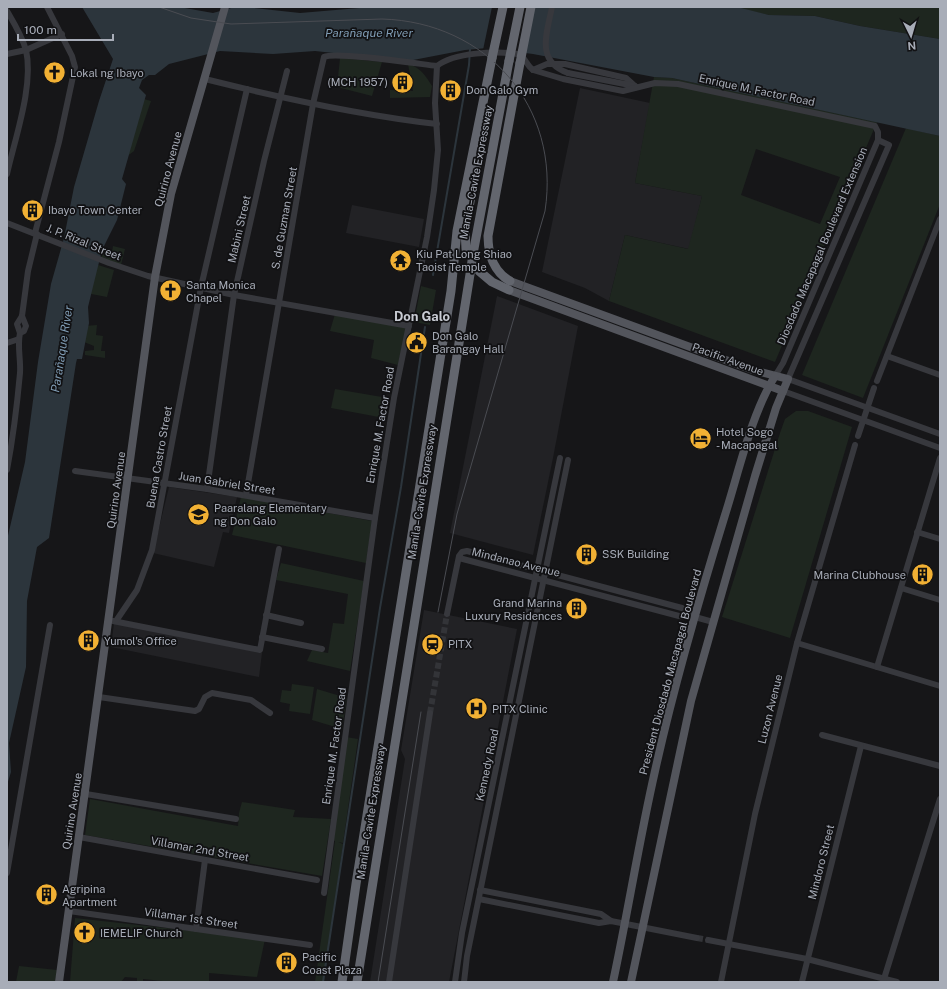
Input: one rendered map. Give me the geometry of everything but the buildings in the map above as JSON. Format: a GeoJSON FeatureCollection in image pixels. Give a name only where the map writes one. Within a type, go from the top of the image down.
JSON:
{"type":"FeatureCollection","features":[{"type":"Feature","properties":{"kind":"highway","name":"Manila–Cavite Expressway"},"geometry":{"type":"LineString","coordinates":[[342,982],[356,884],[451,291],[457,231],[503,7]]}},
{"type":"Feature","properties":{"kind":"highway","name":"Manila–Cavite Expressway"},"geometry":{"type":"LineString","coordinates":[[357,982],[475,270],[469,251],[520,7]]}},
{"type":"Feature","properties":{"kind":"highway"},"geometry":{"type":"LineString","coordinates":[[510,286],[494,263],[490,252],[488,236],[531,7]]}},
{"type":"Feature","properties":{"kind":"highway"},"geometry":{"type":"LineString","coordinates":[[469,251],[465,230],[482,135],[492,58]]}},
{"type":"Feature","properties":{"kind":"highway"},"geometry":{"type":"LineString","coordinates":[[475,270],[492,282],[510,286]]}},
{"type":"Feature","properties":{"kind":"main road","name":"Quirino Avenue"},"geometry":{"type":"LineString","coordinates":[[59,982],[99,697],[112,621],[128,479],[155,277],[171,194],[225,7]]}},
{"type":"Feature","properties":{"kind":"main road","name":"Pacific Avenue"},"geometry":{"type":"LineString","coordinates":[[510,286],[753,370],[788,379]]}},
{"type":"Feature","properties":{"kind":"main road","name":"Pacific Avenue"},"geometry":{"type":"LineString","coordinates":[[510,286],[783,391]]}},
{"type":"Feature","properties":{"kind":"main road","name":"President Diosdado Macapagal Boulevard"},"geometry":{"type":"LineString","coordinates":[[613,982],[626,924],[655,770],[695,617],[752,429],[769,386],[775,376]]}},
{"type":"Feature","properties":{"kind":"main road"},"geometry":{"type":"LineString","coordinates":[[631,982],[689,708],[772,420],[788,379]]}},
{"type":"Feature","properties":{"kind":"street"},"geometry":{"type":"LineString","coordinates":[[7,343],[20,336],[26,326],[22,316],[28,271],[59,142],[75,67],[75,63],[62,34],[46,7]]}},
{"type":"Feature","properties":{"kind":"street"},"geometry":{"type":"LineString","coordinates":[[552,7],[546,37],[546,54],[554,66],[568,73],[636,87]]}},
{"type":"Feature","properties":{"kind":"street"},"geometry":{"type":"LineString","coordinates":[[7,11],[23,40],[26,50],[28,73],[27,91],[7,174]]}},
{"type":"Feature","properties":{"kind":"street"},"geometry":{"type":"LineString","coordinates":[[7,54],[26,50],[62,34]]}},
{"type":"Feature","properties":{"kind":"street"},"geometry":{"type":"LineString","coordinates":[[437,66],[443,61],[460,56],[514,53],[524,58],[529,67],[533,70],[547,64],[565,64],[626,78],[636,87]]}},
{"type":"Feature","properties":{"kind":"street","name":"S. de Guzman Street"},"geometry":{"type":"LineString","coordinates":[[246,495],[313,104],[322,60],[325,56],[437,66]]}},
{"type":"Feature","properties":{"kind":"street","name":"Enrique M. Factor Road"},"geometry":{"type":"LineString","coordinates":[[324,893],[375,518],[394,398],[434,190],[438,160],[435,103],[437,66]]}},
{"type":"Feature","properties":{"kind":"street","name":"Enrique M. Factor Road"},"geometry":{"type":"LineString","coordinates":[[533,70],[563,79],[623,90],[662,82],[678,84],[873,125]]}},
{"type":"Feature","properties":{"kind":"street","name":"Mabini Street"},"geometry":{"type":"LineString","coordinates":[[207,489],[234,295],[264,161],[287,71]]}},
{"type":"Feature","properties":{"kind":"street"},"geometry":{"type":"LineString","coordinates":[[205,79],[281,97],[382,118],[437,124]]}},
{"type":"Feature","properties":{"kind":"street","name":"Buena Castro Street"},"geometry":{"type":"LineString","coordinates":[[112,621],[137,590],[152,550],[166,483],[201,288],[247,89]]}},
{"type":"Feature","properties":{"kind":"street","name":"Diosdado Macapagal Boulevard Extension"},"geometry":{"type":"LineString","coordinates":[[775,376],[783,363],[878,140],[878,132],[873,125]]}},
{"type":"Feature","properties":{"kind":"street","name":"Diosdado Macapagal Boulevard Extension"},"geometry":{"type":"LineString","coordinates":[[788,379],[889,145],[878,140]]}},
{"type":"Feature","properties":{"kind":"street"},"geometry":{"type":"LineString","coordinates":[[877,380],[940,219]]}},
{"type":"Feature","properties":{"kind":"street","name":"J. P. Rizal Street"},"geometry":{"type":"LineString","coordinates":[[7,223],[109,263],[155,277],[234,295],[409,326]]}},
{"type":"Feature","properties":{"kind":"street"},"geometry":{"type":"LineString","coordinates":[[7,470],[17,415],[20,363],[18,352],[20,336]]}},
{"type":"Feature","properties":{"kind":"street"},"geometry":{"type":"LineString","coordinates":[[887,356],[940,375]]}},
{"type":"Feature","properties":{"kind":"street","name":"Pacific Avenue"},"geometry":{"type":"LineString","coordinates":[[788,379],[940,434]]}},
{"type":"Feature","properties":{"kind":"street"},"geometry":{"type":"LineString","coordinates":[[858,436],[862,419],[874,388]]}},
{"type":"Feature","properties":{"kind":"street","name":"Pacific Avenue"},"geometry":{"type":"LineString","coordinates":[[783,391],[940,448]]}},
{"type":"Feature","properties":{"kind":"street","name":"Luzon Avenue"},"geometry":{"type":"LineString","coordinates":[[721,982],[755,814],[797,643],[855,445]]}},
{"type":"Feature","properties":{"kind":"street","name":"Kennedy Road"},"geometry":{"type":"LineString","coordinates":[[454,982],[462,933],[560,458]]}},
{"type":"Feature","properties":{"kind":"street"},"geometry":{"type":"LineString","coordinates":[[877,667],[940,458]]}},
{"type":"Feature","properties":{"kind":"street","name":"Kennedy Road"},"geometry":{"type":"LineString","coordinates":[[464,982],[466,962],[480,890],[513,736],[568,460]]}},
{"type":"Feature","properties":{"kind":"street","name":"Juan Gabriel Street"},"geometry":{"type":"LineString","coordinates":[[75,471],[246,495],[375,518]]}},
{"type":"Feature","properties":{"kind":"street"},"geometry":{"type":"LineString","coordinates":[[917,532],[940,539]]}},
{"type":"Feature","properties":{"kind":"street"},"geometry":{"type":"LineString","coordinates":[[112,621],[260,650],[279,549]]}},
{"type":"Feature","properties":{"kind":"street","name":"Mindanao Avenue"},"geometry":{"type":"LineString","coordinates":[[695,617],[682,608],[546,570],[537,570],[467,551],[462,552],[459,558],[544,579],[679,616],[695,617],[713,622]]}},
{"type":"Feature","properties":{"kind":"street"},"geometry":{"type":"LineString","coordinates":[[447,614],[459,558]]}},
{"type":"Feature","properties":{"kind":"street"},"geometry":{"type":"LineString","coordinates":[[900,588],[940,600]]}},
{"type":"Feature","properties":{"kind":"street"},"geometry":{"type":"LineString","coordinates":[[266,615],[301,623]]}},
{"type":"Feature","properties":{"kind":"street"},"geometry":{"type":"LineString","coordinates":[[7,873],[50,624]]}},
{"type":"Feature","properties":{"kind":"street"},"geometry":{"type":"LineString","coordinates":[[262,637],[322,649]]}},
{"type":"Feature","properties":{"kind":"street"},"geometry":{"type":"LineString","coordinates":[[797,643],[940,686]]}},
{"type":"Feature","properties":{"kind":"street"},"geometry":{"type":"LineString","coordinates":[[518,661],[527,662]]}},
{"type":"Feature","properties":{"kind":"street"},"geometry":{"type":"LineString","coordinates":[[99,697],[195,711],[198,709],[205,697],[212,693],[252,700],[270,713]]}},
{"type":"Feature","properties":{"kind":"street"},"geometry":{"type":"LineString","coordinates":[[389,982],[430,713]]}},
{"type":"Feature","properties":{"kind":"street"},"geometry":{"type":"LineString","coordinates":[[503,734],[513,736]]}},
{"type":"Feature","properties":{"kind":"street"},"geometry":{"type":"LineString","coordinates":[[822,735],[940,766]]}},
{"type":"Feature","properties":{"kind":"street","name":"Mindoro Street"},"geometry":{"type":"LineString","coordinates":[[802,982],[861,746]]}},
{"type":"Feature","properties":{"kind":"street"},"geometry":{"type":"LineString","coordinates":[[86,794],[236,820]]}},
{"type":"Feature","properties":{"kind":"street"},"geometry":{"type":"LineString","coordinates":[[884,980],[940,799]]}},
{"type":"Feature","properties":{"kind":"street","name":"Villamar 2nd Street"},"geometry":{"type":"LineString","coordinates":[[79,837],[317,880]]}},
{"type":"Feature","properties":{"kind":"street"},"geometry":{"type":"LineString","coordinates":[[196,929],[205,860]]}},
{"type":"Feature","properties":{"kind":"street"},"geometry":{"type":"LineString","coordinates":[[480,890],[601,914],[611,921]]}},
{"type":"Feature","properties":{"kind":"street"},"geometry":{"type":"LineString","coordinates":[[479,898],[599,923],[611,921],[698,938]]}},
{"type":"Feature","properties":{"kind":"street","name":"Villamar 1st Street"},"geometry":{"type":"LineString","coordinates":[[69,911],[310,945]]}},
{"type":"Feature","properties":{"kind":"street"},"geometry":{"type":"LineString","coordinates":[[708,940],[807,960],[897,982]]}},
{"type":"Feature","properties":{"kind":"shaded area"},"geometry":{"type":"Polygon","coordinates":[[[731,7],[940,7],[940,39],[860,26],[815,16],[769,15],[731,7]]]}},
{"type":"Feature","properties":{"kind":"shaded area"},"geometry":{"type":"Polygon","coordinates":[[[340,58],[382,62],[372,96],[337,87],[340,58]]]}},
{"type":"Feature","properties":{"kind":"shaded area"},"geometry":{"type":"Polygon","coordinates":[[[408,64],[419,69],[432,86],[430,97],[390,98],[390,90],[413,91],[408,64]]]}},
{"type":"Feature","properties":{"kind":"shaded area"},"geometry":{"type":"Polygon","coordinates":[[[654,77],[672,78],[877,122],[775,362],[609,301],[625,235],[688,249],[702,196],[635,183],[654,77]],[[756,149],[741,195],[820,224],[840,177],[756,149]]]}},
{"type":"Feature","properties":{"kind":"shaded area"},"geometry":{"type":"Polygon","coordinates":[[[580,88],[650,103],[635,183],[702,196],[689,249],[625,235],[609,301],[585,288],[542,272],[580,88]]]}},
{"type":"Feature","properties":{"kind":"shaded area"},"geometry":{"type":"Polygon","coordinates":[[[137,97],[151,101],[134,151],[126,157],[137,97]]]}},
{"type":"Feature","properties":{"kind":"shaded area"},"geometry":{"type":"Polygon","coordinates":[[[906,128],[940,136],[940,204],[863,398],[802,375],[906,128]]]}},
{"type":"Feature","properties":{"kind":"shaded area"},"geometry":{"type":"Polygon","coordinates":[[[352,205],[424,219],[419,247],[346,233],[352,205]]]}},
{"type":"Feature","properties":{"kind":"shaded area"},"geometry":{"type":"Polygon","coordinates":[[[113,246],[125,249],[121,265],[101,258],[104,249],[112,252],[113,246]]]}},
{"type":"Feature","properties":{"kind":"shaded area"},"geometry":{"type":"Polygon","coordinates":[[[98,265],[114,270],[107,297],[86,293],[98,265]]]}},
{"type":"Feature","properties":{"kind":"shaded area"},"geometry":{"type":"Polygon","coordinates":[[[421,286],[436,290],[430,325],[414,322],[421,286]]]}},
{"type":"Feature","properties":{"kind":"shaded area"},"geometry":{"type":"Polygon","coordinates":[[[497,296],[578,326],[533,555],[450,533],[497,296]]]}},
{"type":"Feature","properties":{"kind":"shaded area"},"geometry":{"type":"Polygon","coordinates":[[[335,314],[406,328],[398,365],[371,358],[374,340],[330,331],[335,314]]]}},
{"type":"Feature","properties":{"kind":"shaded area"},"geometry":{"type":"Polygon","coordinates":[[[97,325],[96,335],[103,336],[101,351],[105,351],[105,358],[85,355],[85,351],[94,350],[94,346],[84,342],[86,326],[97,325]]]}},
{"type":"Feature","properties":{"kind":"shaded area"},"geometry":{"type":"Polygon","coordinates":[[[335,389],[388,398],[384,418],[331,408],[335,389]]]}},
{"type":"Feature","properties":{"kind":"shaded area"},"geometry":{"type":"Polygon","coordinates":[[[796,411],[808,411],[852,427],[790,638],[722,617],[785,419],[796,411]]]}},
{"type":"Feature","properties":{"kind":"shaded area","name":"Paaralang Elementary ng Don Galo"},"geometry":{"type":"Polygon","coordinates":[[[169,487],[237,497],[229,533],[223,532],[214,567],[153,553],[169,487]]]}},
{"type":"Feature","properties":{"kind":"shaded area"},"geometry":{"type":"Polygon","coordinates":[[[241,497],[372,521],[366,563],[232,535],[241,497]]]}},
{"type":"Feature","properties":{"kind":"shaded area"},"geometry":{"type":"Polygon","coordinates":[[[281,563],[364,581],[350,671],[307,661],[312,650],[328,653],[333,623],[344,624],[348,594],[276,580],[281,563]]]}},
{"type":"Feature","properties":{"kind":"shaded area"},"geometry":{"type":"Polygon","coordinates":[[[424,610],[517,629],[449,982],[370,982],[405,759],[401,750],[424,610]]]}},
{"type":"Feature","properties":{"kind":"shaded area"},"geometry":{"type":"Polygon","coordinates":[[[114,623],[262,653],[259,677],[111,647],[114,623]]]}},
{"type":"Feature","properties":{"kind":"shaded area"},"geometry":{"type":"Polygon","coordinates":[[[292,684],[314,687],[310,714],[289,711],[290,704],[280,702],[282,690],[291,691],[292,684]]]}},
{"type":"Feature","properties":{"kind":"shaded area"},"geometry":{"type":"Polygon","coordinates":[[[317,689],[347,698],[342,729],[312,720],[317,689]]]}},
{"type":"Feature","properties":{"kind":"shaded area"},"geometry":{"type":"Polygon","coordinates":[[[346,737],[358,739],[343,843],[338,842],[343,844],[324,982],[315,982],[335,841],[333,840],[346,737]]]}},
{"type":"Feature","properties":{"kind":"shaded area"},"geometry":{"type":"Polygon","coordinates":[[[90,799],[238,826],[242,802],[295,810],[293,817],[331,819],[322,876],[85,835],[90,799]]]}},
{"type":"Feature","properties":{"kind":"shaded area"},"geometry":{"type":"Polygon","coordinates":[[[75,918],[265,939],[257,977],[209,973],[209,982],[172,982],[143,979],[143,982],[137,982],[137,978],[125,977],[121,982],[70,982],[75,918]]]}},
{"type":"Feature","properties":{"kind":"shaded area"},"geometry":{"type":"Polygon","coordinates":[[[19,966],[57,970],[55,982],[16,982],[19,966]]]}},
{"type":"Feature","properties":{"kind":"water","name":"Parañaque River"},"geometry":{"type":"Polygon","coordinates":[[[82,7],[179,7],[213,13],[235,7],[246,7],[300,13],[371,7],[737,7],[769,15],[815,16],[860,26],[940,39],[940,136],[672,78],[654,77],[533,54],[487,48],[465,50],[408,61],[315,51],[273,54],[220,51],[169,64],[155,75],[149,75],[142,80],[139,88],[146,95],[122,179],[126,184],[117,220],[102,250],[88,307],[89,323],[82,359],[77,359],[76,363],[49,538],[37,547],[27,601],[26,667],[9,743],[11,772],[7,785],[7,540],[25,462],[38,362],[51,284],[64,238],[74,187],[113,59],[82,7]]]}},
{"type":"Feature","properties":{"kind":"pier"},"geometry":{"type":"Polygon","coordinates":[[[492,7],[534,7],[524,55],[483,50],[492,7]]]}},
{"type":"Feature","properties":{"kind":"waterway"},"geometry":{"type":"LineString","coordinates":[[433,275],[469,65],[470,49]]}},
{"type":"Feature","properties":{"kind":"waterway"},"geometry":{"type":"LineString","coordinates":[[323,982],[380,608],[401,487],[425,327]]}},
{"type":"Feature","properties":{"kind":"tunnel"},"geometry":{"type":"LineString","coordinates":[[430,713],[447,614]]}},
{"type":"Feature","properties":{"kind":"tunnel"},"geometry":{"type":"LineString","coordinates":[[697,938],[708,940]]}},
{"type":"Feature","properties":{"kind":"tram line"},"geometry":{"type":"LineString","coordinates":[[159,7],[191,18],[231,24],[382,19],[420,24],[454,36],[484,54],[509,77],[528,105],[541,138],[547,173],[545,211],[457,514],[438,612]]}},
{"type":"Feature","properties":{"kind":"tram line"},"geometry":{"type":"LineString","coordinates":[[378,982],[421,712]]}},
{"type":"Feature","properties":{"kind":"place","name":"Lokal ng Ibayo"},"geometry":{"type":"Point","coordinates":[54,73]}},
{"type":"Feature","properties":{"kind":"place","name":"(MCH 1957)"},"geometry":{"type":"Point","coordinates":[403,82]}},
{"type":"Feature","properties":{"kind":"place","name":"Don Galo Gym"},"geometry":{"type":"Point","coordinates":[451,90]}},
{"type":"Feature","properties":{"kind":"place","name":"Ibayo Town Center"},"geometry":{"type":"Point","coordinates":[32,210]}},
{"type":"Feature","properties":{"kind":"place","name":"Kiu Pat Long Shiao Taoist Temple"},"geometry":{"type":"Point","coordinates":[400,260]}},
{"type":"Feature","properties":{"kind":"place","name":"Santa Monica Chapel"},"geometry":{"type":"Point","coordinates":[170,291]}},
{"type":"Feature","properties":{"kind":"place","name":"Don Galo Barangay Hall"},"geometry":{"type":"Point","coordinates":[416,342]}},
{"type":"Feature","properties":{"kind":"place","name":"Hotel Sogo - Macapagal"},"geometry":{"type":"Point","coordinates":[700,438]}},
{"type":"Feature","properties":{"kind":"place","name":"Paaralang Elementary ng Don Galo"},"geometry":{"type":"Point","coordinates":[198,514]}},
{"type":"Feature","properties":{"kind":"place","name":"SSK Building"},"geometry":{"type":"Point","coordinates":[586,554]}},
{"type":"Feature","properties":{"kind":"place","name":"Marina Clubhouse"},"geometry":{"type":"Point","coordinates":[922,575]}},
{"type":"Feature","properties":{"kind":"place","name":"Grand Marina Luxury Residences"},"geometry":{"type":"Point","coordinates":[577,609]}},
{"type":"Feature","properties":{"kind":"place","name":"Yumol's Office"},"geometry":{"type":"Point","coordinates":[89,641]}},
{"type":"Feature","properties":{"kind":"place","name":"PITX"},"geometry":{"type":"Point","coordinates":[432,644]}},
{"type":"Feature","properties":{"kind":"place","name":"PITX Clinic"},"geometry":{"type":"Point","coordinates":[477,709]}},
{"type":"Feature","properties":{"kind":"place","name":"Agripina Apartment"},"geometry":{"type":"Point","coordinates":[46,895]}},
{"type":"Feature","properties":{"kind":"place","name":"IEMELIF Church"},"geometry":{"type":"Point","coordinates":[85,933]}},
{"type":"Feature","properties":{"kind":"place","name":"Pacific Coast Plaza"},"geometry":{"type":"Point","coordinates":[286,963]}},
{"type":"Feature","properties":{"kind":"district","name":"Don Galo"},"geometry":{"type":"Point","coordinates":[422,316]}}]}
